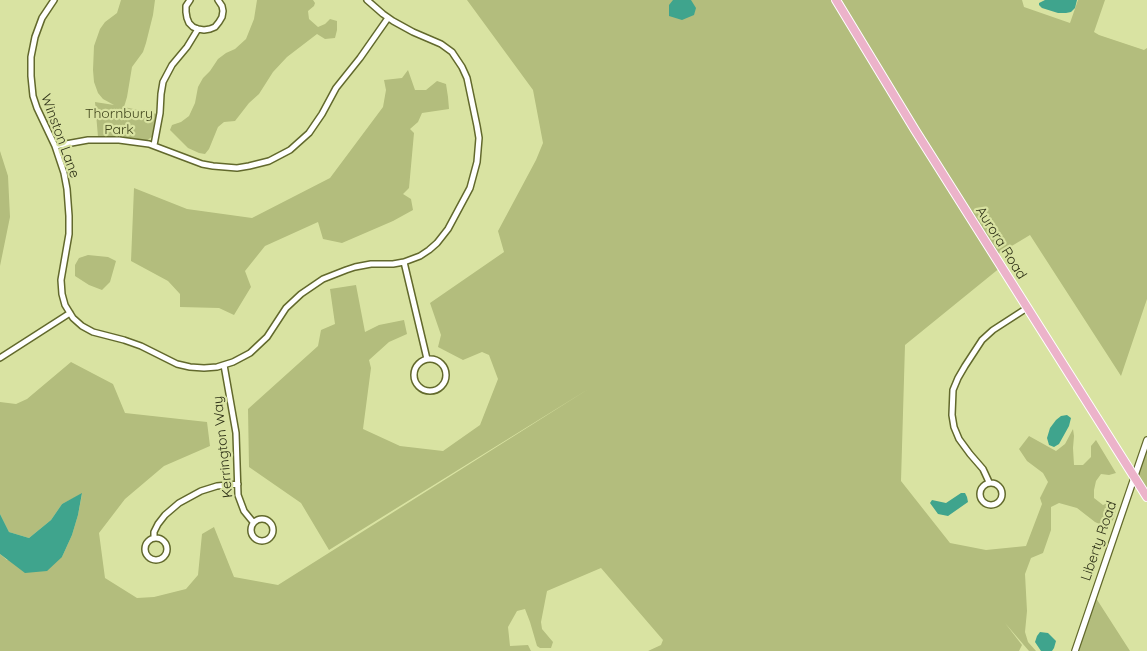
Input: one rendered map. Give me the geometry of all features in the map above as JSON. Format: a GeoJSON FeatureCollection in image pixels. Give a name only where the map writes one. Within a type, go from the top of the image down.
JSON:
{"type":"FeatureCollection","features":[{"type":"Feature","properties":{"kind":"main road","name":"Aurora Road"},"geometry":{"type":"LineString","coordinates":[[836,0],[1147,497]]}},
{"type":"Feature","properties":{"kind":"street","name":"Winston Lane"},"geometry":{"type":"LineString","coordinates":[[54,0],[42,18],[35,37],[31,57],[31,76],[36,108],[55,146],[64,174],[68,198],[68,234],[61,280],[64,300],[70,313]]}},
{"type":"Feature","properties":{"kind":"street"},"geometry":{"type":"LineString","coordinates":[[190,0],[186,6],[186,18],[189,23],[198,29],[204,30],[215,27],[222,17],[222,6],[218,0]]}},
{"type":"Feature","properties":{"kind":"street"},"geometry":{"type":"LineString","coordinates":[[0,358],[70,313],[82,326],[93,332],[133,343],[177,364],[198,368],[224,365],[239,360],[256,348],[267,337],[286,308],[317,283],[333,274],[355,267],[404,262],[420,256],[433,247],[448,229],[474,178],[479,138],[467,78],[460,62],[442,44],[406,29],[388,18],[366,0]]}},
{"type":"Feature","properties":{"kind":"street"},"geometry":{"type":"LineString","coordinates":[[55,146],[97,139],[133,141],[154,145],[202,164],[225,168],[249,166],[269,160],[303,140],[313,129],[336,88],[388,18]]}},
{"type":"Feature","properties":{"kind":"street"},"geometry":{"type":"LineString","coordinates":[[154,145],[164,82],[172,65],[187,47],[198,29]]}},
{"type":"Feature","properties":{"kind":"street"},"geometry":{"type":"LineString","coordinates":[[404,262],[427,359]]}},
{"type":"Feature","properties":{"kind":"street"},"geometry":{"type":"LineString","coordinates":[[989,482],[983,469],[964,446],[954,427],[952,415],[953,390],[958,378],[982,340],[993,330],[1027,308]]}},
{"type":"Feature","properties":{"kind":"street"},"geometry":{"type":"LineString","coordinates":[[427,359],[437,360],[445,368],[446,379],[440,388],[435,390],[424,390],[415,379],[415,369],[422,361],[427,359]]}},
{"type":"Feature","properties":{"kind":"street","name":"Kerrington Way"},"geometry":{"type":"LineString","coordinates":[[224,365],[236,433],[238,495],[242,507],[253,522]]}},
{"type":"Feature","properties":{"kind":"street","name":"Liberty Road"},"geometry":{"type":"LineString","coordinates":[[1075,651],[1147,440]]}},
{"type":"Feature","properties":{"kind":"street"},"geometry":{"type":"LineString","coordinates":[[989,482],[1000,486],[1002,492],[1002,498],[995,504],[990,505],[981,498],[981,490],[989,482]]}},
{"type":"Feature","properties":{"kind":"street"},"geometry":{"type":"LineString","coordinates":[[154,538],[154,532],[161,520],[174,506],[201,491],[238,484]]}},
{"type":"Feature","properties":{"kind":"street","name":"Kerrington Way"},"geometry":{"type":"LineString","coordinates":[[264,519],[270,522],[273,530],[271,537],[261,541],[254,538],[251,532],[253,522],[264,519]]}},
{"type":"Feature","properties":{"kind":"street"},"geometry":{"type":"LineString","coordinates":[[154,538],[161,539],[167,548],[163,557],[157,560],[150,558],[145,552],[146,545],[154,538]]}},
{"type":"Feature","properties":{"kind":"green space","name":"Thornbury Park"},"geometry":{"type":"Polygon","coordinates":[[[121,0],[155,0],[143,52],[132,67],[124,107],[157,114],[153,136],[146,141],[98,137],[95,102],[114,105],[103,99],[98,93],[94,82],[94,46],[100,29],[105,22],[117,13],[121,0]]]}},
{"type":"Feature","properties":{"kind":"green space"},"geometry":{"type":"Polygon","coordinates":[[[257,0],[313,0],[314,6],[308,11],[309,19],[318,27],[330,19],[337,21],[335,38],[325,39],[317,34],[287,57],[273,72],[259,94],[235,121],[224,122],[218,127],[205,154],[199,153],[188,148],[170,130],[172,125],[181,122],[189,116],[195,103],[198,87],[218,59],[235,49],[246,39],[254,19],[257,0]]]}},
{"type":"Feature","properties":{"kind":"green space"},"geometry":{"type":"Polygon","coordinates":[[[467,0],[1022,0],[1024,7],[1070,23],[1078,0],[1105,0],[1094,32],[1144,50],[1147,48],[1147,299],[1121,376],[1030,235],[995,256],[1001,267],[905,345],[901,481],[950,543],[986,550],[1026,546],[1042,504],[1040,498],[1048,482],[1043,473],[1027,461],[1019,449],[1029,436],[1056,451],[1065,444],[1073,429],[1074,465],[1083,465],[1091,457],[1091,446],[1096,440],[1116,473],[1109,475],[1101,474],[1096,481],[1094,490],[1094,498],[1103,505],[1110,502],[1117,505],[1114,518],[1108,528],[1095,522],[1077,508],[1059,503],[1051,507],[1051,530],[1043,553],[1031,558],[1025,574],[1027,611],[1025,632],[1028,642],[1036,651],[1029,651],[1005,623],[1022,645],[1019,651],[648,651],[661,645],[663,640],[601,568],[547,591],[541,622],[542,629],[553,642],[551,648],[540,648],[537,646],[525,609],[517,611],[508,627],[510,646],[528,645],[531,651],[0,651],[0,554],[7,560],[62,557],[72,535],[82,494],[62,504],[51,520],[29,538],[9,532],[0,514],[0,402],[16,404],[27,399],[71,362],[113,384],[125,413],[207,422],[210,446],[164,466],[125,499],[99,533],[105,578],[137,598],[154,597],[186,589],[198,575],[202,534],[214,527],[234,577],[278,585],[590,388],[329,550],[301,503],[249,467],[248,409],[318,346],[321,330],[335,324],[330,289],[356,285],[365,332],[379,325],[404,320],[407,334],[389,342],[369,360],[371,368],[363,429],[400,446],[443,451],[480,425],[498,379],[489,355],[482,352],[463,360],[438,347],[441,335],[430,303],[504,252],[498,231],[536,160],[543,143],[533,90],[467,0]]]}},
{"type":"Feature","properties":{"kind":"green space"},"geometry":{"type":"Polygon","coordinates":[[[408,70],[415,90],[426,90],[437,81],[446,84],[449,109],[422,113],[418,122],[410,129],[414,133],[409,188],[403,194],[411,199],[413,210],[393,221],[342,243],[323,239],[318,222],[265,246],[245,271],[251,287],[234,315],[219,308],[180,307],[180,294],[168,281],[131,261],[134,188],[187,209],[252,218],[330,178],[383,107],[386,90],[384,80],[402,78],[408,70]]]}},
{"type":"Feature","properties":{"kind":"green space"},"geometry":{"type":"Polygon","coordinates":[[[0,151],[8,176],[10,217],[0,266],[0,151]]]}},
{"type":"Feature","properties":{"kind":"green space"},"geometry":{"type":"Polygon","coordinates":[[[88,255],[108,257],[116,261],[110,282],[102,290],[89,285],[75,276],[75,265],[79,258],[88,255]]]}},
{"type":"Feature","properties":{"kind":"green space"},"geometry":{"type":"Polygon","coordinates":[[[1147,440],[1147,497],[1134,477],[1147,440]]]}},
{"type":"Feature","properties":{"kind":"green space"},"geometry":{"type":"Polygon","coordinates":[[[1094,595],[1130,651],[1075,651],[1094,595]]]}},
{"type":"Feature","properties":{"kind":"water"},"geometry":{"type":"Polygon","coordinates":[[[673,0],[691,0],[696,8],[694,15],[682,20],[669,16],[669,5],[673,0]]]}},
{"type":"Feature","properties":{"kind":"water"},"geometry":{"type":"Polygon","coordinates":[[[1045,0],[1077,0],[1075,8],[1071,12],[1058,13],[1042,8],[1039,5],[1039,3],[1045,0]]]}},
{"type":"Feature","properties":{"kind":"water"},"geometry":{"type":"Polygon","coordinates":[[[1067,415],[1071,418],[1069,426],[1059,444],[1054,447],[1049,445],[1047,438],[1050,428],[1061,416],[1067,415]]]}},
{"type":"Feature","properties":{"kind":"water"},"geometry":{"type":"Polygon","coordinates":[[[82,493],[72,535],[62,557],[47,571],[25,573],[0,554],[0,514],[9,532],[29,538],[51,520],[62,504],[82,493]]]}},
{"type":"Feature","properties":{"kind":"water"},"geometry":{"type":"Polygon","coordinates":[[[961,493],[965,493],[968,502],[948,516],[938,514],[930,503],[932,500],[946,503],[961,493]]]}},
{"type":"Feature","properties":{"kind":"water"},"geometry":{"type":"Polygon","coordinates":[[[1040,632],[1048,633],[1056,641],[1052,651],[1041,651],[1035,642],[1040,632]]]}}]}
